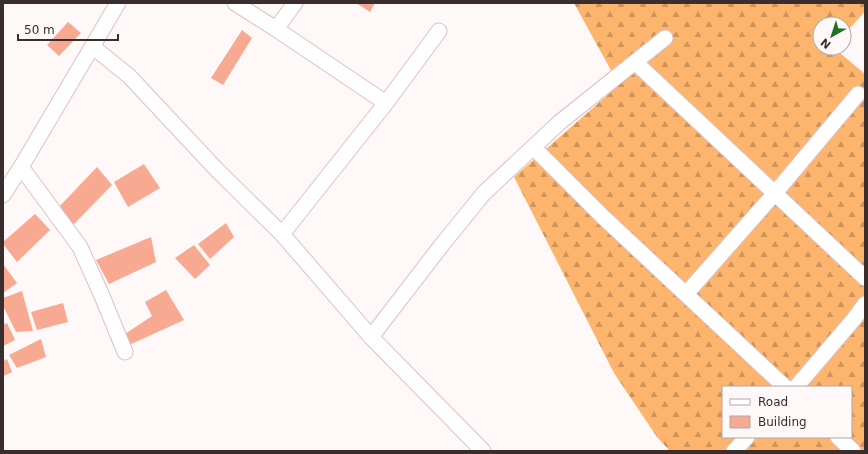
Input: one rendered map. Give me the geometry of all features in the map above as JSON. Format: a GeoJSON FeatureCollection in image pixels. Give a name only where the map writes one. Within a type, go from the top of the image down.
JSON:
{"type":"FeatureCollection","features":[{"type":"Feature","properties":{"kind":"street"},"geometry":{"type":"LineString","coordinates":[[3,195],[118,3]]}},
{"type":"Feature","properties":{"kind":"street"},"geometry":{"type":"LineString","coordinates":[[235,3],[386,103]]}},
{"type":"Feature","properties":{"kind":"street"},"geometry":{"type":"LineString","coordinates":[[276,29],[295,3]]}},
{"type":"Feature","properties":{"kind":"street"},"geometry":{"type":"LineString","coordinates":[[282,234],[386,103],[439,31]]}},
{"type":"Feature","properties":{"kind":"street"},"geometry":{"type":"LineString","coordinates":[[372,337],[441,246],[484,193],[560,122],[665,38]]}},
{"type":"Feature","properties":{"kind":"street"},"geometry":{"type":"LineString","coordinates":[[93,47],[129,76],[216,169],[282,234],[372,337],[483,451]]}},
{"type":"Feature","properties":{"kind":"street"},"geometry":{"type":"LineString","coordinates":[[635,62],[865,278]]}},
{"type":"Feature","properties":{"kind":"street"},"geometry":{"type":"LineString","coordinates":[[686,294],[775,193],[858,94]]}},
{"type":"Feature","properties":{"kind":"street"},"geometry":{"type":"LineString","coordinates":[[533,147],[602,216],[784,386]]}},
{"type":"Feature","properties":{"kind":"street"},"geometry":{"type":"LineString","coordinates":[[21,167],[80,246],[126,352]]}},
{"type":"Feature","properties":{"kind":"street"},"geometry":{"type":"LineString","coordinates":[[797,386],[865,304]]}},
{"type":"Feature","properties":{"kind":"street"},"geometry":{"type":"LineString","coordinates":[[734,451],[746,438]]}},
{"type":"Feature","properties":{"kind":"street"},"geometry":{"type":"LineString","coordinates":[[839,438],[853,451]]}},
{"type":"Feature","properties":{"kind":"green space"},"geometry":{"type":"Polygon","coordinates":[[[574,3],[865,3],[865,11],[852,26],[852,16],[812,16],[812,56],[844,56],[865,74],[865,451],[670,451],[657,437],[614,373],[514,177],[619,85],[574,3]]]}},
{"type":"Feature","properties":{"kind":"building"},"geometry":{"type":"Polygon","coordinates":[[[356,3],[375,3],[370,12],[356,3]]]}},
{"type":"Feature","properties":{"kind":"building"},"geometry":{"type":"Polygon","coordinates":[[[68,22],[81,33],[59,56],[47,45],[68,22]]]}},
{"type":"Feature","properties":{"kind":"building"},"geometry":{"type":"Polygon","coordinates":[[[242,30],[252,38],[223,85],[211,78],[242,30]]]}},
{"type":"Feature","properties":{"kind":"building"},"geometry":{"type":"Polygon","coordinates":[[[144,164],[160,188],[128,207],[114,182],[144,164]]]}},
{"type":"Feature","properties":{"kind":"building"},"geometry":{"type":"Polygon","coordinates":[[[97,167],[112,185],[72,226],[57,209],[97,167]]]}},
{"type":"Feature","properties":{"kind":"building"},"geometry":{"type":"Polygon","coordinates":[[[35,214],[50,230],[17,262],[3,242],[35,214]]]}},
{"type":"Feature","properties":{"kind":"building"},"geometry":{"type":"Polygon","coordinates":[[[226,223],[234,237],[210,259],[198,244],[226,223]]]}},
{"type":"Feature","properties":{"kind":"building"},"geometry":{"type":"Polygon","coordinates":[[[151,237],[156,262],[109,284],[96,260],[151,237]]]}},
{"type":"Feature","properties":{"kind":"building"},"geometry":{"type":"Polygon","coordinates":[[[194,245],[210,265],[195,279],[175,258],[194,245]]]}},
{"type":"Feature","properties":{"kind":"building"},"geometry":{"type":"Polygon","coordinates":[[[3,264],[17,283],[3,293],[3,264]]]}},
{"type":"Feature","properties":{"kind":"building"},"geometry":{"type":"Polygon","coordinates":[[[166,290],[184,320],[129,345],[125,334],[152,316],[145,302],[166,290]]]}},
{"type":"Feature","properties":{"kind":"building"},"geometry":{"type":"Polygon","coordinates":[[[22,291],[33,331],[16,332],[3,306],[3,298],[22,291]]]}},
{"type":"Feature","properties":{"kind":"building"},"geometry":{"type":"Polygon","coordinates":[[[63,303],[68,322],[37,330],[31,312],[63,303]]]}},
{"type":"Feature","properties":{"kind":"building"},"geometry":{"type":"Polygon","coordinates":[[[7,323],[15,340],[3,346],[3,325],[7,323]]]}},
{"type":"Feature","properties":{"kind":"building"},"geometry":{"type":"Polygon","coordinates":[[[41,339],[46,357],[17,368],[9,355],[41,339]]]}},
{"type":"Feature","properties":{"kind":"building"},"geometry":{"type":"Polygon","coordinates":[[[7,359],[12,372],[3,376],[3,361],[7,359]]]}}]}
